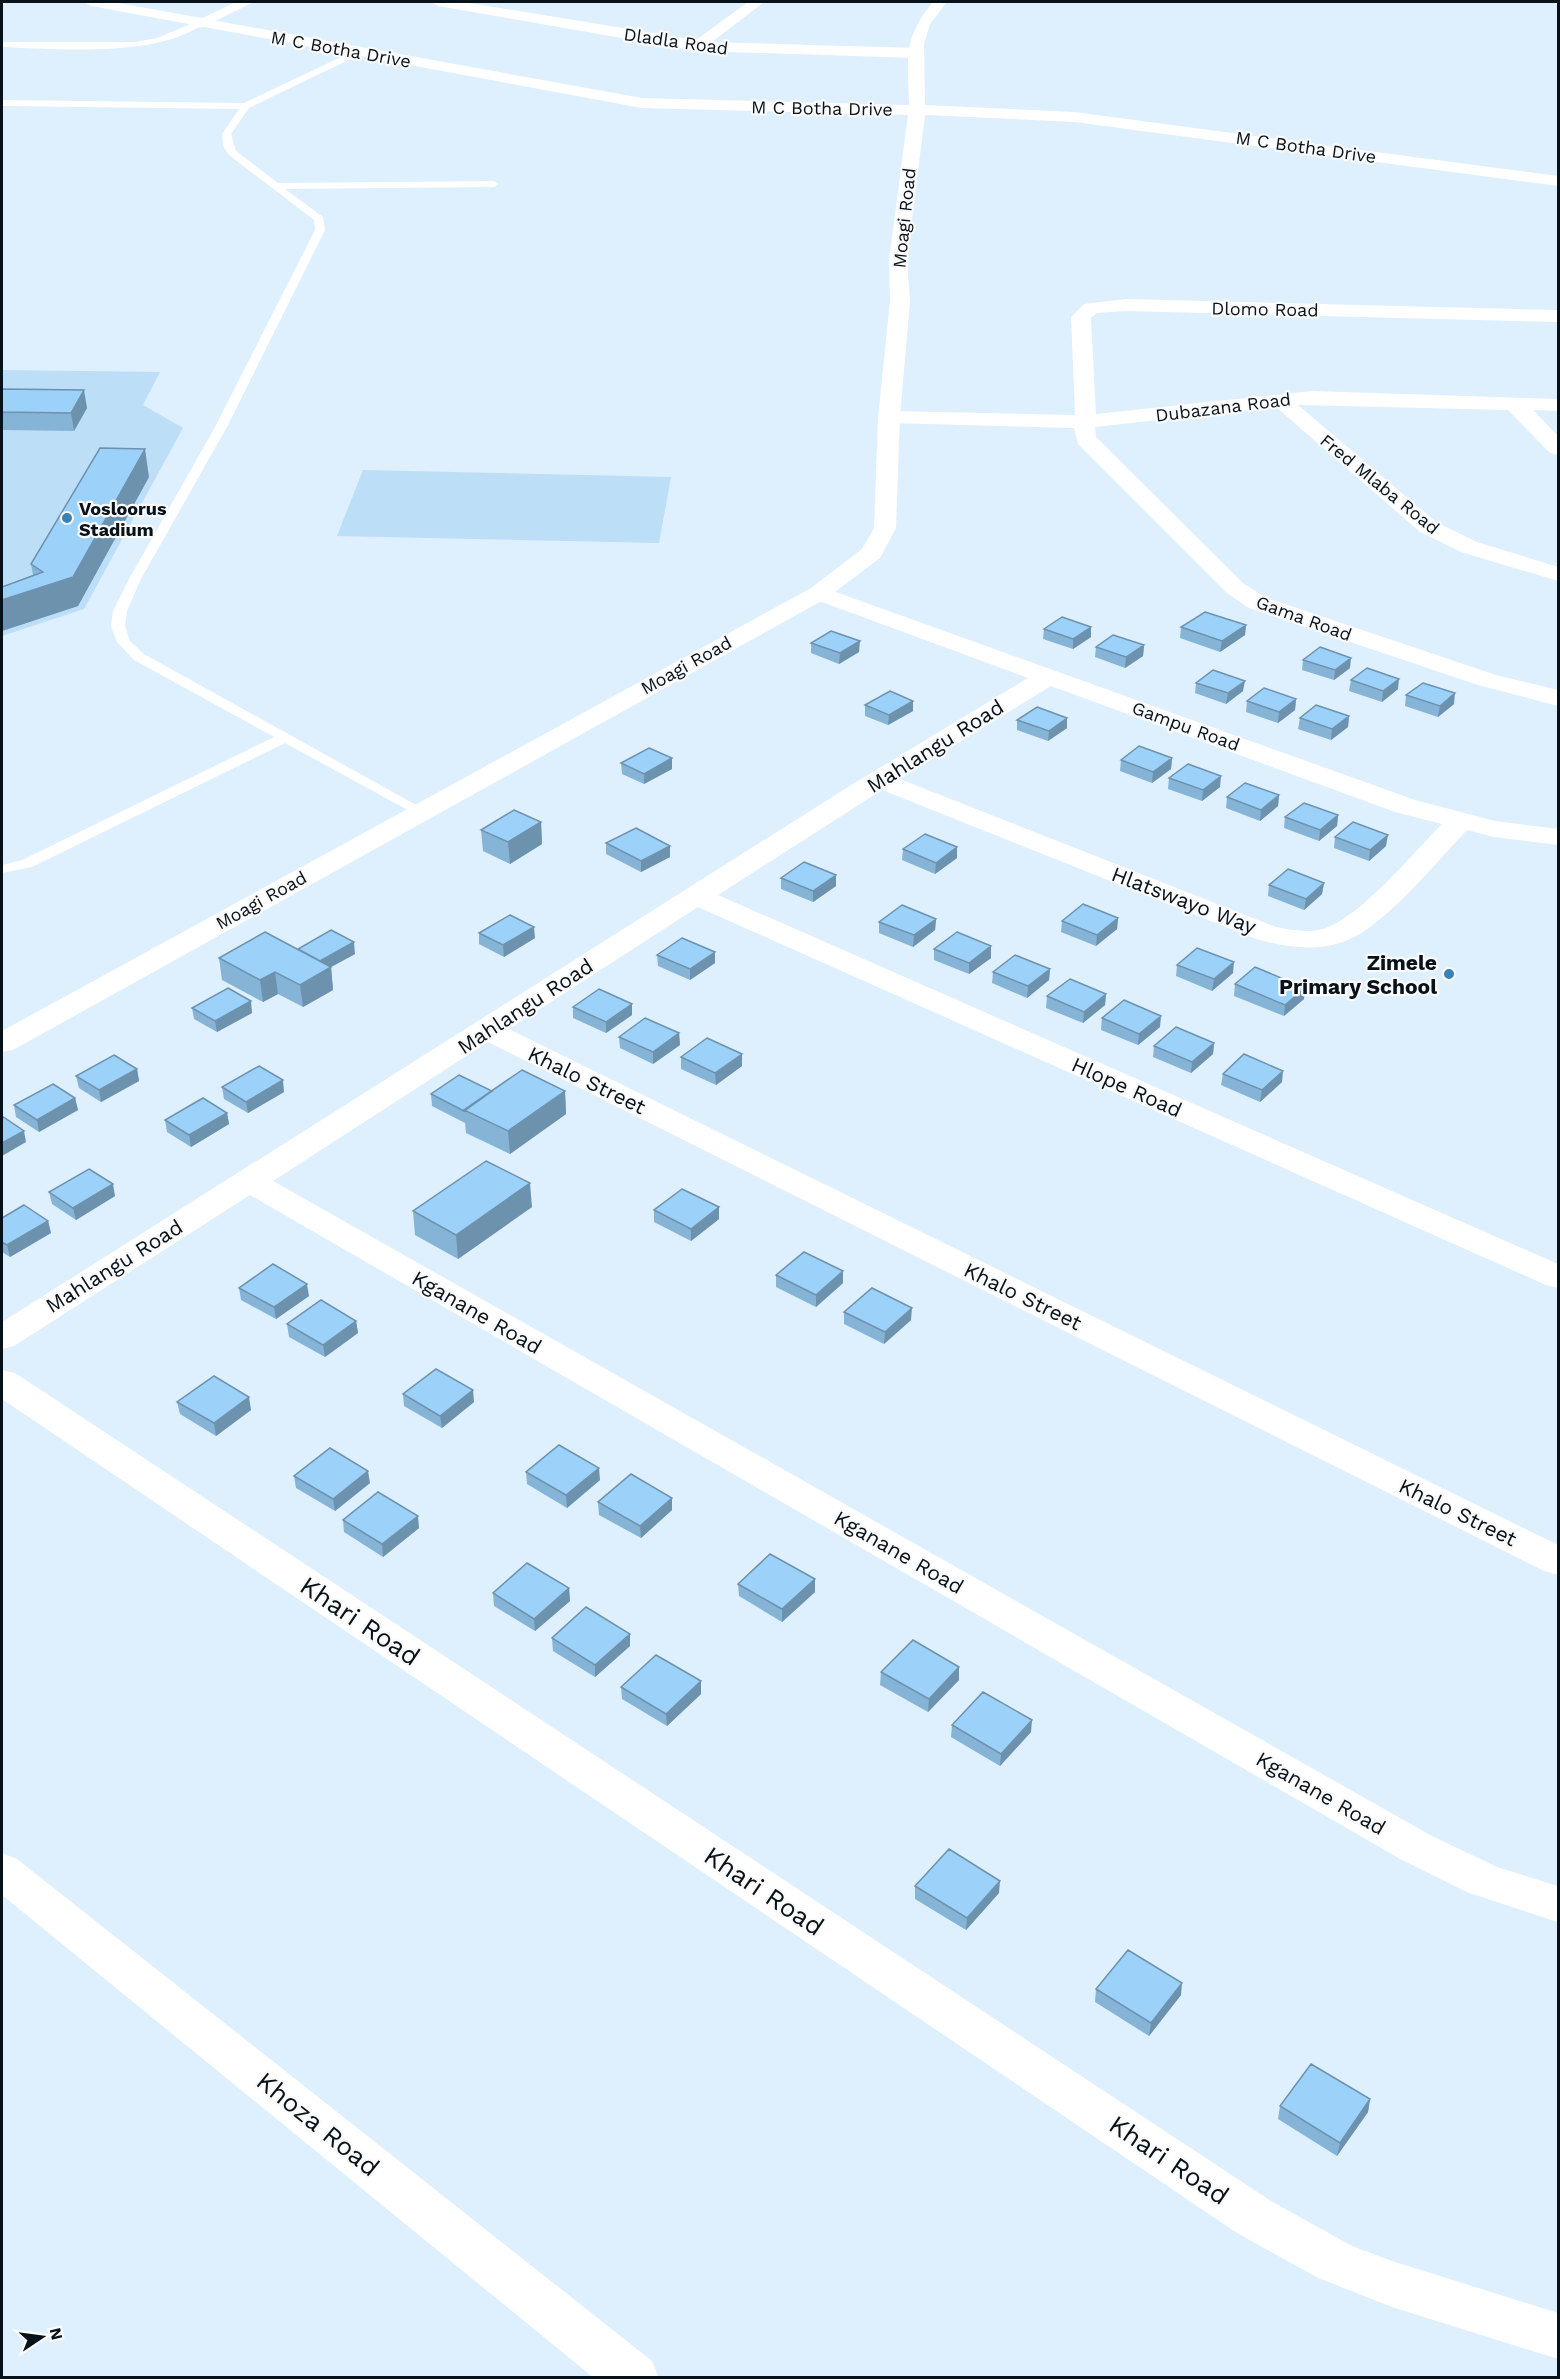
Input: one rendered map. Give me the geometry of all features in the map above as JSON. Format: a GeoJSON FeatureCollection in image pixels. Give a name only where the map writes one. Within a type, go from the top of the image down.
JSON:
{"type":"FeatureCollection","features":[{"type":"Feature","properties":{"kind":"street","name":"M C Botha Drive"},"geometry":{"type":"LineString","coordinates":[[91,2],[651,104],[917,109],[1074,117],[1558,181]]}},
{"type":"Feature","properties":{"kind":"street"},"geometry":{"type":"LineString","coordinates":[[200,23],[247,2]]}},
{"type":"Feature","properties":{"kind":"street","name":"Dladla Road"},"geometry":{"type":"LineString","coordinates":[[438,2],[698,46],[742,50],[916,53]]}},
{"type":"Feature","properties":{"kind":"street"},"geometry":{"type":"LineString","coordinates":[[698,46],[757,2]]}},
{"type":"Feature","properties":{"kind":"street","name":"Moagi Road"},"geometry":{"type":"LineString","coordinates":[[2,1043],[819,593],[872,553],[882,539],[887,514],[889,417],[900,301],[897,260],[917,109],[916,53],[920,29],[940,2]]}},
{"type":"Feature","properties":{"kind":"street"},"geometry":{"type":"LineString","coordinates":[[561,23],[584,7]]}},
{"type":"Feature","properties":{"kind":"street","name":"Dlomo Road"},"geometry":{"type":"LineString","coordinates":[[1085,422],[1081,316],[1091,308],[1139,305],[1558,316]]}},
{"type":"Feature","properties":{"kind":"street","name":"Dubazana Road"},"geometry":{"type":"LineString","coordinates":[[889,417],[1085,422],[1279,399],[1331,397],[1558,405]]}},
{"type":"Feature","properties":{"kind":"street","name":"Fred Mlaba Road"},"geometry":{"type":"LineString","coordinates":[[1279,399],[1428,527],[1469,547],[1558,574]]}},
{"type":"Feature","properties":{"kind":"street"},"geometry":{"type":"LineString","coordinates":[[1513,403],[1558,448]]}},
{"type":"Feature","properties":{"kind":"street","name":"Gama Road"},"geometry":{"type":"LineString","coordinates":[[1085,422],[1084,432],[1092,448],[1230,584],[1258,603],[1487,680],[1558,698]]}},
{"type":"Feature","properties":{"kind":"street","name":"Gampu Road"},"geometry":{"type":"LineString","coordinates":[[819,593],[1405,806],[1460,822],[1558,837]]}},
{"type":"Feature","properties":{"kind":"street","name":"Mahlangu Road"},"geometry":{"type":"LineString","coordinates":[[2,1338],[696,896],[1049,676]]}},
{"type":"Feature","properties":{"kind":"street","name":"Hlatswayo Way"},"geometry":{"type":"LineString","coordinates":[[880,780],[1266,933],[1289,938],[1322,938],[1339,933],[1370,910],[1460,822]]}},
{"type":"Feature","properties":{"kind":"street","name":"Hlope Road"},"geometry":{"type":"LineString","coordinates":[[696,896],[1558,1277]]}},
{"type":"Feature","properties":{"kind":"street","name":"Khalo Street"},"geometry":{"type":"LineString","coordinates":[[487,1030],[1558,1561]]}},
{"type":"Feature","properties":{"kind":"street","name":"Kganane Road"},"geometry":{"type":"LineString","coordinates":[[249,1181],[1417,1848],[1484,1881],[1558,1904]]}},
{"type":"Feature","properties":{"kind":"street","name":"Khari Road"},"geometry":{"type":"LineString","coordinates":[[2,1382],[1254,2217],[1335,2262],[1392,2284],[1558,2336]]}},
{"type":"Feature","properties":{"kind":"street","name":"Khoza Road"},"geometry":{"type":"LineString","coordinates":[[2,1871],[634,2378]]}},
{"type":"Feature","properties":{"kind":"lane"},"geometry":{"type":"LineString","coordinates":[[2,45],[118,46],[159,40],[200,23]]}},
{"type":"Feature","properties":{"kind":"lane"},"geometry":{"type":"LineString","coordinates":[[358,52],[246,106],[228,128],[225,137],[226,144],[232,153],[319,219],[320,230],[221,427],[135,579],[120,611],[118,626],[124,642],[139,657],[420,812]]}},
{"type":"Feature","properties":{"kind":"lane"},"geometry":{"type":"LineString","coordinates":[[2,103],[246,106]]}},
{"type":"Feature","properties":{"kind":"lane"},"geometry":{"type":"LineString","coordinates":[[275,186],[494,184]]}},
{"type":"Feature","properties":{"kind":"lane"},"geometry":{"type":"LineString","coordinates":[[2,868],[27,864],[285,737]]}},
{"type":"Feature","properties":{"kind":"shaded area","name":"Vosloorus Stadium"},"geometry":{"type":"Polygon","coordinates":[[[2,370],[160,372],[143,405],[183,428],[84,609],[2,636],[2,370]]]}},
{"type":"Feature","properties":{"kind":"shaded area"},"geometry":{"type":"Polygon","coordinates":[[[363,470],[671,477],[659,543],[337,536],[363,470]]]}},
{"type":"Feature","properties":{"kind":"building"},"geometry":{"type":"Polygon","coordinates":[[[2,389],[84,390],[71,413],[2,412],[2,389]]]}},
{"type":"Feature","properties":{"kind":"building"},"geometry":{"type":"Polygon","coordinates":[[[100,448],[145,449],[73,577],[2,600],[2,587],[43,572],[31,564],[100,448]]]}},
{"type":"Feature","properties":{"kind":"building"},"geometry":{"type":"Polygon","coordinates":[[[1205,612],[1246,625],[1222,641],[1181,627],[1205,612]]]}},
{"type":"Feature","properties":{"kind":"building"},"geometry":{"type":"Polygon","coordinates":[[[1062,617],[1091,627],[1073,639],[1044,629],[1062,617]]]}},
{"type":"Feature","properties":{"kind":"building"},"geometry":{"type":"Polygon","coordinates":[[[831,631],[860,641],[840,653],[811,643],[831,631]]]}},
{"type":"Feature","properties":{"kind":"building"},"geometry":{"type":"Polygon","coordinates":[[[1113,635],[1144,645],[1126,657],[1096,647],[1113,635]]]}},
{"type":"Feature","properties":{"kind":"building"},"geometry":{"type":"Polygon","coordinates":[[[1320,647],[1351,658],[1335,670],[1303,660],[1320,647]]]}},
{"type":"Feature","properties":{"kind":"building"},"geometry":{"type":"Polygon","coordinates":[[[1367,668],[1399,679],[1383,691],[1351,680],[1367,668]]]}},
{"type":"Feature","properties":{"kind":"building"},"geometry":{"type":"Polygon","coordinates":[[[1213,670],[1245,681],[1228,693],[1196,683],[1213,670]]]}},
{"type":"Feature","properties":{"kind":"building"},"geometry":{"type":"Polygon","coordinates":[[[1423,683],[1455,693],[1440,706],[1406,695],[1423,683]]]}},
{"type":"Feature","properties":{"kind":"building"},"geometry":{"type":"Polygon","coordinates":[[[1264,688],[1296,699],[1279,712],[1247,701],[1264,688]]]}},
{"type":"Feature","properties":{"kind":"building"},"geometry":{"type":"Polygon","coordinates":[[[890,691],[913,701],[889,715],[865,705],[890,691]]]}},
{"type":"Feature","properties":{"kind":"building"},"geometry":{"type":"Polygon","coordinates":[[[1316,705],[1349,716],[1332,729],[1300,718],[1316,705]]]}},
{"type":"Feature","properties":{"kind":"building"},"geometry":{"type":"Polygon","coordinates":[[[1037,707],[1067,718],[1049,731],[1017,720],[1037,707]]]}},
{"type":"Feature","properties":{"kind":"building"},"geometry":{"type":"Polygon","coordinates":[[[1139,746],[1172,758],[1153,772],[1121,760],[1139,746]]]}},
{"type":"Feature","properties":{"kind":"building"},"geometry":{"type":"Polygon","coordinates":[[[649,748],[672,758],[644,774],[621,763],[649,748]]]}},
{"type":"Feature","properties":{"kind":"building"},"geometry":{"type":"Polygon","coordinates":[[[1188,764],[1221,776],[1203,790],[1169,778],[1188,764]]]}},
{"type":"Feature","properties":{"kind":"building"},"geometry":{"type":"Polygon","coordinates":[[[1245,783],[1279,795],[1261,810],[1227,797],[1245,783]]]}},
{"type":"Feature","properties":{"kind":"building"},"geometry":{"type":"Polygon","coordinates":[[[1304,803],[1338,815],[1320,830],[1285,817],[1304,803]]]}},
{"type":"Feature","properties":{"kind":"building"},"geometry":{"type":"Polygon","coordinates":[[[514,810],[541,822],[508,842],[481,830],[514,810]]]}},
{"type":"Feature","properties":{"kind":"building"},"geometry":{"type":"Polygon","coordinates":[[[1353,822],[1388,835],[1370,850],[1335,837],[1353,822]]]}},
{"type":"Feature","properties":{"kind":"building"},"geometry":{"type":"Polygon","coordinates":[[[636,828],[670,846],[641,861],[606,843],[636,828]]]}},
{"type":"Feature","properties":{"kind":"building"},"geometry":{"type":"Polygon","coordinates":[[[925,834],[957,847],[936,863],[903,849],[925,834]]]}},
{"type":"Feature","properties":{"kind":"building"},"geometry":{"type":"Polygon","coordinates":[[[804,862],[836,875],[813,891],[781,878],[804,862]]]}},
{"type":"Feature","properties":{"kind":"building"},"geometry":{"type":"Polygon","coordinates":[[[1288,869],[1324,883],[1306,899],[1269,885],[1288,869]]]}},
{"type":"Feature","properties":{"kind":"building"},"geometry":{"type":"Polygon","coordinates":[[[1083,904],[1118,918],[1097,935],[1062,921],[1083,904]]]}},
{"type":"Feature","properties":{"kind":"building"},"geometry":{"type":"Polygon","coordinates":[[[902,905],[936,919],[914,935],[879,922],[902,905]]]}},
{"type":"Feature","properties":{"kind":"building"},"geometry":{"type":"Polygon","coordinates":[[[510,915],[534,927],[503,945],[479,933],[510,915]]]}},
{"type":"Feature","properties":{"kind":"building"},"geometry":{"type":"Polygon","coordinates":[[[331,930],[354,942],[320,961],[298,949],[331,930]]]}},
{"type":"Feature","properties":{"kind":"building"},"geometry":{"type":"Polygon","coordinates":[[[265,932],[331,967],[300,985],[275,972],[260,980],[219,958],[265,932]]]}},
{"type":"Feature","properties":{"kind":"building"},"geometry":{"type":"Polygon","coordinates":[[[957,932],[991,946],[969,963],[934,949],[957,932]]]}},
{"type":"Feature","properties":{"kind":"building"},"geometry":{"type":"Polygon","coordinates":[[[682,938],[715,952],[690,969],[657,955],[682,938]]]}},
{"type":"Feature","properties":{"kind":"building"},"geometry":{"type":"Polygon","coordinates":[[[1197,948],[1234,962],[1214,979],[1177,965],[1197,948]]]}},
{"type":"Feature","properties":{"kind":"building"},"geometry":{"type":"Polygon","coordinates":[[[1015,955],[1050,969],[1028,986],[993,972],[1015,955]]]}},
{"type":"Feature","properties":{"kind":"building"},"geometry":{"type":"Polygon","coordinates":[[[1255,967],[1305,988],[1285,1005],[1235,984],[1255,967]]]}},
{"type":"Feature","properties":{"kind":"building"},"geometry":{"type":"Polygon","coordinates":[[[1070,979],[1106,994],[1084,1012],[1047,996],[1070,979]]]}},
{"type":"Feature","properties":{"kind":"building"},"geometry":{"type":"Polygon","coordinates":[[[228,988],[251,1001],[215,1021],[192,1008],[228,988]]]}},
{"type":"Feature","properties":{"kind":"building"},"geometry":{"type":"Polygon","coordinates":[[[599,989],[632,1004],[606,1022],[573,1007],[599,989]]]}},
{"type":"Feature","properties":{"kind":"building"},"geometry":{"type":"Polygon","coordinates":[[[1124,1000],[1161,1016],[1139,1034],[1102,1018],[1124,1000]]]}},
{"type":"Feature","properties":{"kind":"building"},"geometry":{"type":"Polygon","coordinates":[[[645,1018],[679,1033],[653,1052],[619,1037],[645,1018]]]}},
{"type":"Feature","properties":{"kind":"building"},"geometry":{"type":"Polygon","coordinates":[[[1176,1027],[1214,1043],[1192,1062],[1154,1046],[1176,1027]]]}},
{"type":"Feature","properties":{"kind":"building"},"geometry":{"type":"Polygon","coordinates":[[[707,1038],[742,1054],[715,1073],[681,1057],[707,1038]]]}},
{"type":"Feature","properties":{"kind":"building"},"geometry":{"type":"Polygon","coordinates":[[[1244,1054],[1283,1071],[1262,1090],[1223,1074],[1244,1054]]]}},
{"type":"Feature","properties":{"kind":"building"},"geometry":{"type":"Polygon","coordinates":[[[114,1055],[137,1069],[99,1090],[76,1076],[114,1055]]]}},
{"type":"Feature","properties":{"kind":"building"},"geometry":{"type":"Polygon","coordinates":[[[259,1066],[283,1080],[246,1102],[222,1087],[259,1066]]]}},
{"type":"Feature","properties":{"kind":"building"},"geometry":{"type":"Polygon","coordinates":[[[522,1070],[565,1091],[508,1131],[464,1110],[522,1070]]]}},
{"type":"Feature","properties":{"kind":"building"},"geometry":{"type":"Polygon","coordinates":[[[459,1075],[492,1091],[464,1111],[431,1094],[459,1075]]]}},
{"type":"Feature","properties":{"kind":"building"},"geometry":{"type":"Polygon","coordinates":[[[53,1084],[75,1098],[37,1120],[14,1105],[53,1084]]]}},
{"type":"Feature","properties":{"kind":"building"},"geometry":{"type":"Polygon","coordinates":[[[203,1098],[227,1113],[189,1135],[165,1120],[203,1098]]]}},
{"type":"Feature","properties":{"kind":"building"},"geometry":{"type":"Polygon","coordinates":[[[2,1116],[24,1131],[2,1143],[2,1116]]]}},
{"type":"Feature","properties":{"kind":"building"},"geometry":{"type":"Polygon","coordinates":[[[486,1161],[530,1183],[456,1235],[413,1211],[486,1161]]]}},
{"type":"Feature","properties":{"kind":"building"},"geometry":{"type":"Polygon","coordinates":[[[89,1169],[113,1184],[73,1208],[49,1192],[89,1169]]]}},
{"type":"Feature","properties":{"kind":"building"},"geometry":{"type":"Polygon","coordinates":[[[682,1189],[719,1207],[691,1229],[654,1210],[682,1189]]]}},
{"type":"Feature","properties":{"kind":"building"},"geometry":{"type":"Polygon","coordinates":[[[24,1205],[48,1221],[7,1245],[2,1242],[2,1218],[24,1205]]]}},
{"type":"Feature","properties":{"kind":"building"},"geometry":{"type":"Polygon","coordinates":[[[804,1252],[843,1271],[816,1295],[776,1275],[804,1252]]]}},
{"type":"Feature","properties":{"kind":"building"},"geometry":{"type":"Polygon","coordinates":[[[273,1264],[307,1284],[274,1307],[239,1288],[273,1264]]]}},
{"type":"Feature","properties":{"kind":"building"},"geometry":{"type":"Polygon","coordinates":[[[872,1288],[912,1308],[885,1332],[844,1312],[872,1288]]]}},
{"type":"Feature","properties":{"kind":"building"},"geometry":{"type":"Polygon","coordinates":[[[321,1300],[356,1321],[323,1345],[287,1324],[321,1300]]]}},
{"type":"Feature","properties":{"kind":"building"},"geometry":{"type":"Polygon","coordinates":[[[436,1369],[473,1390],[440,1416],[403,1394],[436,1369]]]}},
{"type":"Feature","properties":{"kind":"building"},"geometry":{"type":"Polygon","coordinates":[[[214,1376],[249,1397],[214,1423],[177,1402],[214,1376]]]}},
{"type":"Feature","properties":{"kind":"building"},"geometry":{"type":"Polygon","coordinates":[[[559,1445],[599,1468],[566,1495],[526,1472],[559,1445]]]}},
{"type":"Feature","properties":{"kind":"building"},"geometry":{"type":"Polygon","coordinates":[[[330,1448],[368,1471],[333,1499],[294,1476],[330,1448]]]}},
{"type":"Feature","properties":{"kind":"building"},"geometry":{"type":"Polygon","coordinates":[[[631,1474],[672,1498],[640,1526],[598,1502],[631,1474]]]}},
{"type":"Feature","properties":{"kind":"building"},"geometry":{"type":"Polygon","coordinates":[[[378,1492],[418,1516],[382,1544],[343,1520],[378,1492]]]}},
{"type":"Feature","properties":{"kind":"building"},"geometry":{"type":"Polygon","coordinates":[[[770,1554],[815,1579],[782,1609],[738,1584],[770,1554]]]}},
{"type":"Feature","properties":{"kind":"building"},"geometry":{"type":"Polygon","coordinates":[[[527,1563],[569,1588],[534,1619],[493,1593],[527,1563]]]}},
{"type":"Feature","properties":{"kind":"building"},"geometry":{"type":"Polygon","coordinates":[[[586,1607],[630,1634],[595,1665],[552,1638],[586,1607]]]}},
{"type":"Feature","properties":{"kind":"building"},"geometry":{"type":"Polygon","coordinates":[[[913,1640],[959,1667],[929,1699],[881,1672],[913,1640]]]}},
{"type":"Feature","properties":{"kind":"building"},"geometry":{"type":"Polygon","coordinates":[[[656,1655],[701,1681],[666,1714],[621,1687],[656,1655]]]}},
{"type":"Feature","properties":{"kind":"building"},"geometry":{"type":"Polygon","coordinates":[[[983,1692],[1032,1720],[1001,1754],[952,1725],[983,1692]]]}},
{"type":"Feature","properties":{"kind":"building"},"geometry":{"type":"Polygon","coordinates":[[[949,1849],[1000,1881],[967,1918],[915,1886],[949,1849]]]}},
{"type":"Feature","properties":{"kind":"building"},"geometry":{"type":"Polygon","coordinates":[[[1128,1950],[1182,1983],[1151,2023],[1096,1989],[1128,1950]]]}},
{"type":"Feature","properties":{"kind":"building"},"geometry":{"type":"Polygon","coordinates":[[[1311,2064],[1370,2099],[1340,2143],[1280,2106],[1311,2064]]]}},
{"type":"Feature","properties":{"kind":"place","name":"Vosloorus Stadium"},"geometry":{"type":"Point","coordinates":[67,518]}},
{"type":"Feature","properties":{"kind":"place","name":"Zimele Primary School"},"geometry":{"type":"Point","coordinates":[1449,974]}}]}
